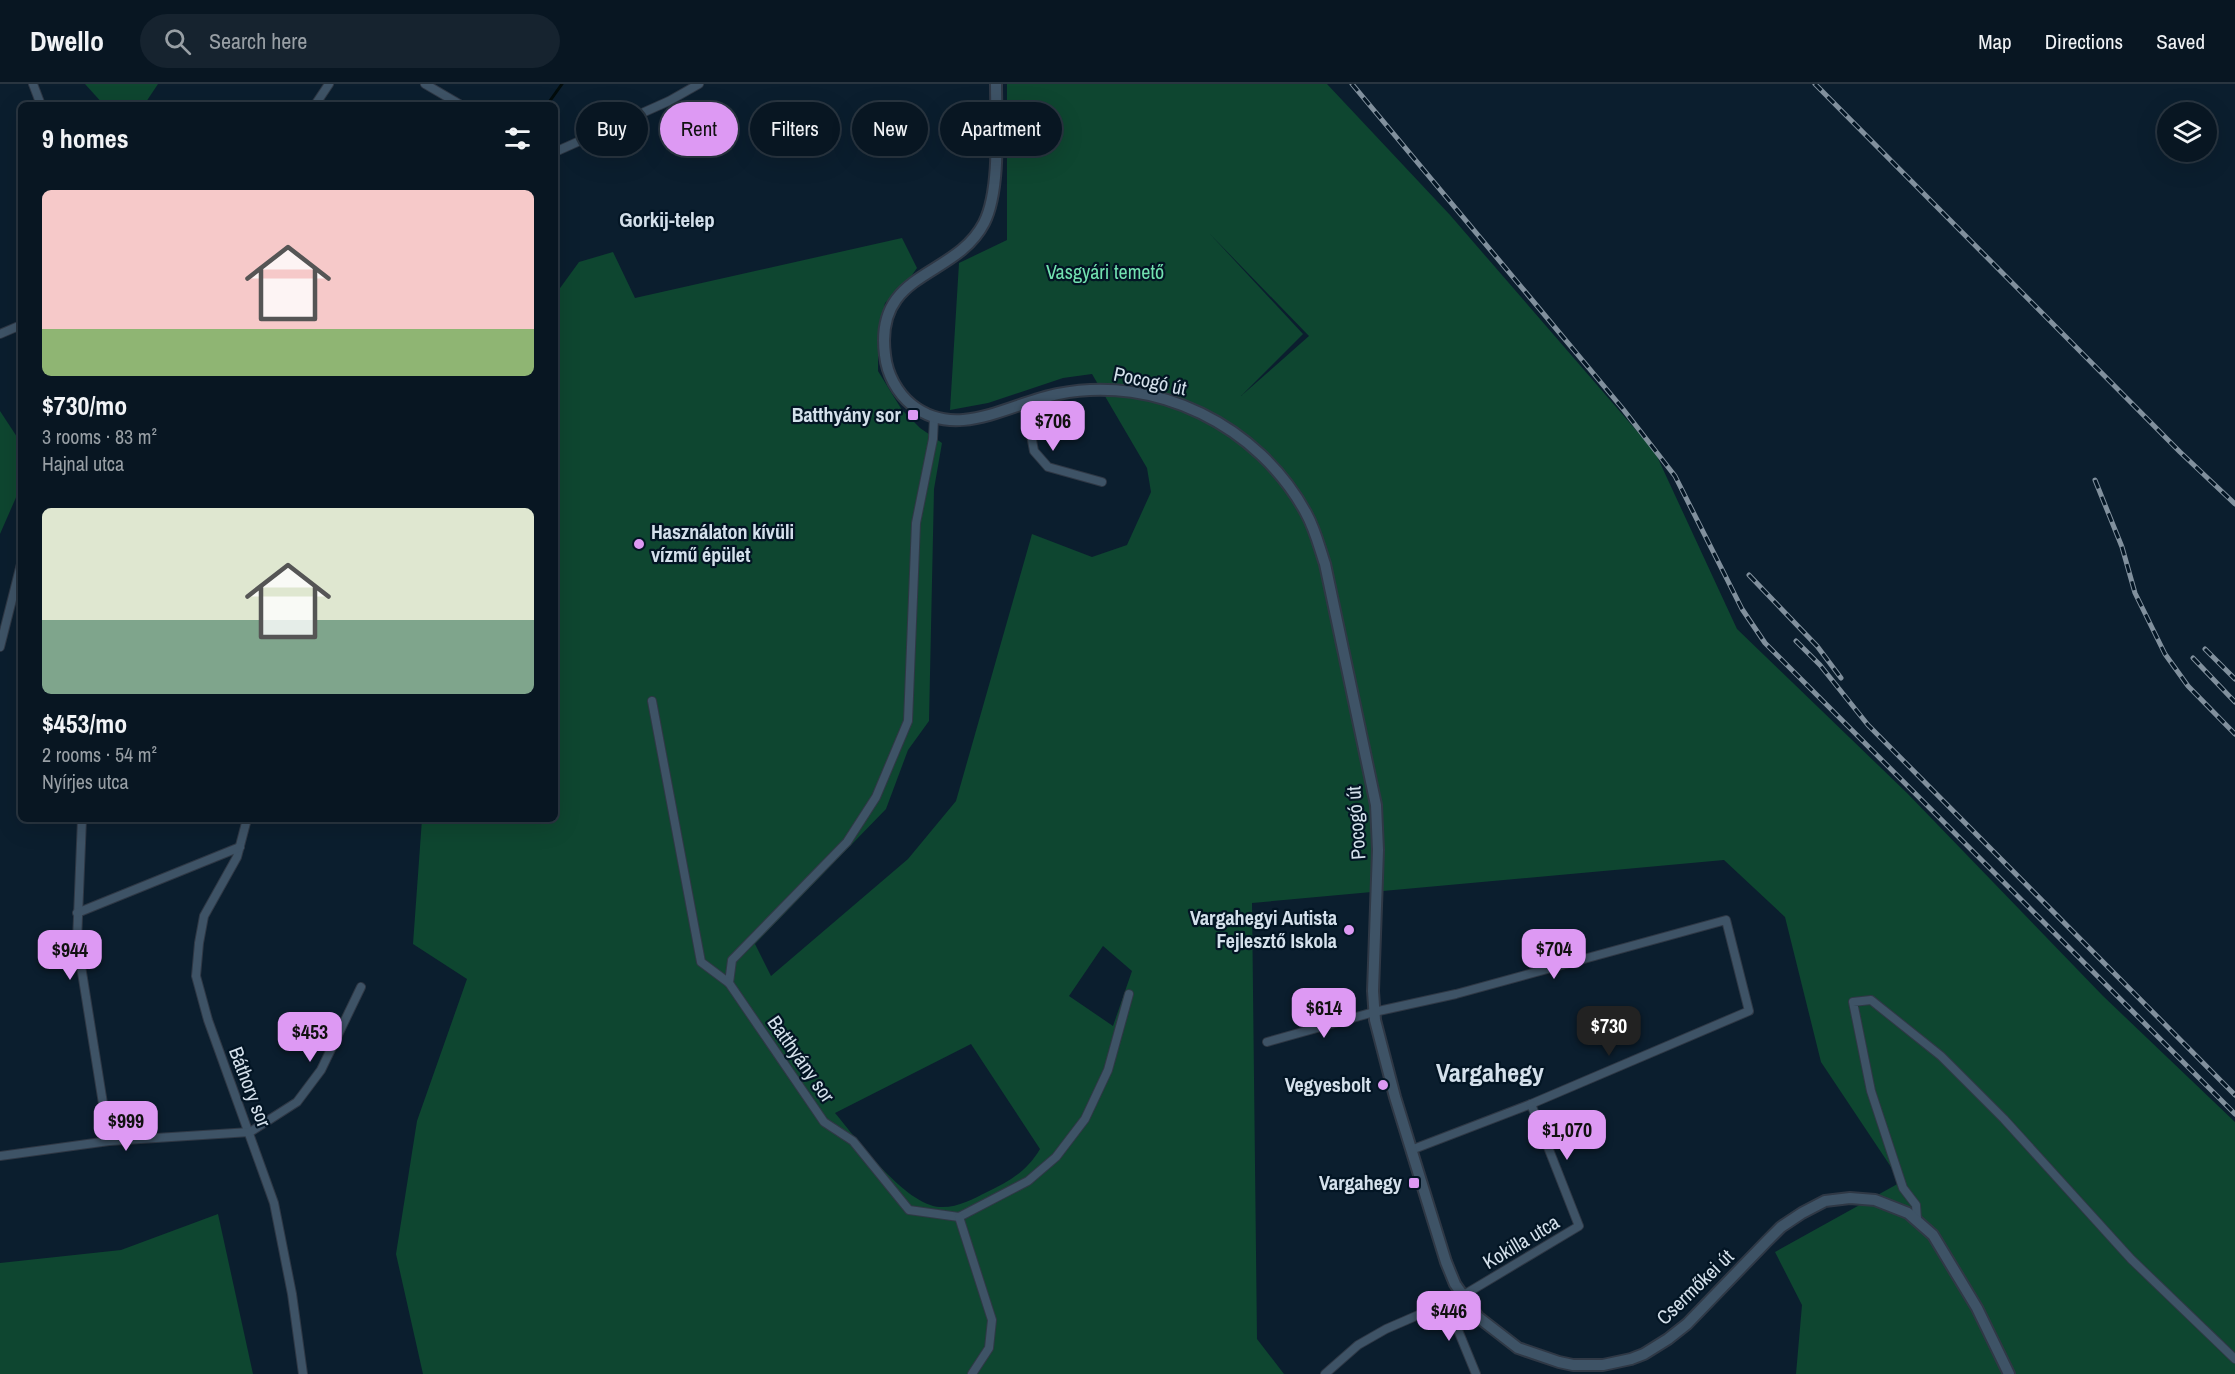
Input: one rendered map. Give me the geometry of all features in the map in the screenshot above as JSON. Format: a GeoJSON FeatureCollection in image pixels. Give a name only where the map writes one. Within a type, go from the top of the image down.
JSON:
{"type":"FeatureCollection","features":[{"type":"Feature","properties":{"kind":"main road","name":"Pocogó út"},"geometry":{"type":"LineString","coordinates":[[996,84],[994,170],[989,212],[969,243],[919,277],[892,304],[885,325],[883,343],[885,361],[892,381],[912,405],[934,418],[958,422],[1058,394],[1103,389],[1130,391],[1168,400],[1206,415],[1244,439],[1276,470],[1297,497],[1314,529],[1325,564],[1376,805],[1378,850],[1375,918]]}},
{"type":"Feature","properties":{"kind":"main road","name":"Csermőkei út"},"geometry":{"type":"LineString","coordinates":[[1375,918],[1373,991],[1374,1012],[1381,1044],[1446,1262],[1462,1296],[1491,1329],[1518,1348],[1541,1357],[1573,1365],[1610,1364],[1644,1354],[1687,1324],[1781,1227],[1825,1201],[1850,1198],[1875,1200],[1896,1207],[1917,1219],[1933,1235],[1977,1308],[2009,1374]]}},
{"type":"Feature","properties":{"kind":"street"},"geometry":{"type":"LineString","coordinates":[[33,84],[40,102]]}},
{"type":"Feature","properties":{"kind":"street"},"geometry":{"type":"LineString","coordinates":[[317,102],[329,84]]}},
{"type":"Feature","properties":{"kind":"street"},"geometry":{"type":"LineString","coordinates":[[424,84],[452,102]]}},
{"type":"Feature","properties":{"kind":"street"},"geometry":{"type":"LineString","coordinates":[[558,151],[699,84]]}},
{"type":"Feature","properties":{"kind":"street"},"geometry":{"type":"LineString","coordinates":[[0,334],[18,326]]}},
{"type":"Feature","properties":{"kind":"street"},"geometry":{"type":"LineString","coordinates":[[1025,403],[1034,451],[1048,467],[1102,482]]}},
{"type":"Feature","properties":{"kind":"street"},"geometry":{"type":"LineString","coordinates":[[729,983],[732,960],[847,842],[876,797],[908,722],[916,523],[933,439],[934,418]]}},
{"type":"Feature","properties":{"kind":"street"},"geometry":{"type":"LineString","coordinates":[[0,647],[18,576]]}},
{"type":"Feature","properties":{"kind":"street","name":"Batthyány sor"},"geometry":{"type":"LineString","coordinates":[[652,701],[701,962],[729,983],[824,1122],[853,1141],[909,1210],[959,1217]]}},
{"type":"Feature","properties":{"kind":"street"},"geometry":{"type":"LineString","coordinates":[[82,822],[77,941],[109,1141]]}},
{"type":"Feature","properties":{"kind":"street","name":"Báthory sor"},"geometry":{"type":"LineString","coordinates":[[246,822],[237,858],[204,916],[196,976],[231,1087],[250,1132],[274,1203],[292,1294],[303,1374]]}},
{"type":"Feature","properties":{"kind":"street"},"geometry":{"type":"LineString","coordinates":[[77,913],[240,847]]}},
{"type":"Feature","properties":{"kind":"street"},"geometry":{"type":"LineString","coordinates":[[1267,1042],[1374,1012],[1456,994],[1726,920],[1749,1011],[1531,1104],[1411,1150]]}},
{"type":"Feature","properties":{"kind":"street"},"geometry":{"type":"LineString","coordinates":[[0,1156],[109,1141],[250,1132],[297,1102],[321,1070],[361,987]]}},
{"type":"Feature","properties":{"kind":"street"},"geometry":{"type":"LineString","coordinates":[[972,1374],[989,1348],[992,1320],[959,1217],[1028,1181],[1056,1157],[1085,1119],[1108,1070],[1129,994]]}},
{"type":"Feature","properties":{"kind":"street"},"geometry":{"type":"LineString","coordinates":[[1917,1219],[1916,1205],[1903,1188],[1871,1091],[1853,1002],[1871,1000],[1941,1056],[2004,1119],[2131,1259],[2235,1359]]}},
{"type":"Feature","properties":{"kind":"street","name":"Kokilla utca"},"geometry":{"type":"LineString","coordinates":[[1325,1374],[1358,1345],[1386,1329],[1462,1296],[1579,1226],[1531,1104]]}},
{"type":"Feature","properties":{"kind":"street"},"geometry":{"type":"LineString","coordinates":[[1446,1301],[1476,1374]]}},
{"type":"Feature","properties":{"kind":"green space"},"geometry":{"type":"Polygon","coordinates":[[[85,84],[158,84],[146,102],[101,102],[85,84]]]}},
{"type":"Feature","properties":{"kind":"green space","name":"Vasgyári temető"},"geometry":{"type":"Polygon","coordinates":[[[1007,84],[1327,84],[1450,215],[1655,452],[1737,629],[1907,793],[2103,996],[2235,1122],[2235,1374],[1796,1374],[1802,1305],[1775,1252],[1901,1182],[1821,1062],[1785,917],[1724,860],[1252,903],[1257,1339],[1284,1374],[423,1374],[396,1254],[417,1121],[467,979],[413,944],[422,822],[558,822],[558,291],[579,262],[613,252],[635,298],[902,238],[917,268],[907,282],[885,303],[878,337],[878,371],[902,410],[920,428],[942,443],[934,489],[929,721],[908,750],[886,809],[755,944],[771,976],[908,859],[956,801],[1032,534],[1092,557],[1127,545],[1151,492],[1147,468],[1092,374],[1063,378],[988,403],[950,410],[959,263],[1007,240],[1007,156],[1062,156],[1062,102],[1007,102],[1007,84]],[[1209,233],[1303,334],[1241,396],[1309,336],[1209,233]],[[1103,946],[1069,996],[1113,1026],[1132,971],[1103,946]],[[971,1044],[835,1113],[897,1183],[926,1203],[940,1207],[965,1202],[1003,1184],[1024,1169],[1040,1149],[971,1044]]]}},
{"type":"Feature","properties":{"kind":"green space"},"geometry":{"type":"Polygon","coordinates":[[[0,411],[18,438],[18,493],[0,534],[0,411]]]}},
{"type":"Feature","properties":{"kind":"green space"},"geometry":{"type":"Polygon","coordinates":[[[218,1214],[253,1374],[0,1374],[0,1263],[121,1250],[218,1214]]]}},
{"type":"Feature","properties":{"kind":"waterway"},"geometry":{"type":"LineString","coordinates":[[549,102],[562,84]]}},
{"type":"Feature","properties":{"kind":"railway"},"geometry":{"type":"LineString","coordinates":[[1352,84],[1623,409],[1675,476],[1742,609],[1765,643],[2235,1114]]}},
{"type":"Feature","properties":{"kind":"railway"},"geometry":{"type":"LineString","coordinates":[[1815,84],[2180,452],[2235,504]]}},
{"type":"Feature","properties":{"kind":"railway"},"geometry":{"type":"LineString","coordinates":[[2095,480],[2122,547],[2135,593],[2165,654],[2188,686],[2235,734]]}},
{"type":"Feature","properties":{"kind":"railway"},"geometry":{"type":"LineString","coordinates":[[1749,575],[1817,646],[1841,678]]}},
{"type":"Feature","properties":{"kind":"railway"},"geometry":{"type":"LineString","coordinates":[[1796,641],[1820,665],[1868,725],[2235,1095]]}},
{"type":"Feature","properties":{"kind":"railway"},"geometry":{"type":"LineString","coordinates":[[2205,649],[2235,679]]}},
{"type":"Feature","properties":{"kind":"railway"},"geometry":{"type":"LineString","coordinates":[[2193,658],[2235,702]]}},
{"type":"Feature","properties":{"kind":"place","name":"Batthyány sor"},"geometry":{"type":"Point","coordinates":[913,415]}},
{"type":"Feature","properties":{"kind":"place","name":"Használaton kívüli vízmű épület"},"geometry":{"type":"Point","coordinates":[639,544]}},
{"type":"Feature","properties":{"kind":"place","name":"Vargahegyi Autista Fejlesztő Iskola"},"geometry":{"type":"Point","coordinates":[1349,930]}},
{"type":"Feature","properties":{"kind":"place","name":"Vegyesbolt"},"geometry":{"type":"Point","coordinates":[1383,1085]}},
{"type":"Feature","properties":{"kind":"place","name":"Vargahegy"},"geometry":{"type":"Point","coordinates":[1414,1183]}},
{"type":"Feature","properties":{"kind":"district","name":"Gorkij-telep"},"geometry":{"type":"Point","coordinates":[667,220]}},
{"type":"Feature","properties":{"kind":"district","name":"Vargahegy"},"geometry":{"type":"Point","coordinates":[1490,1073]}}]}
